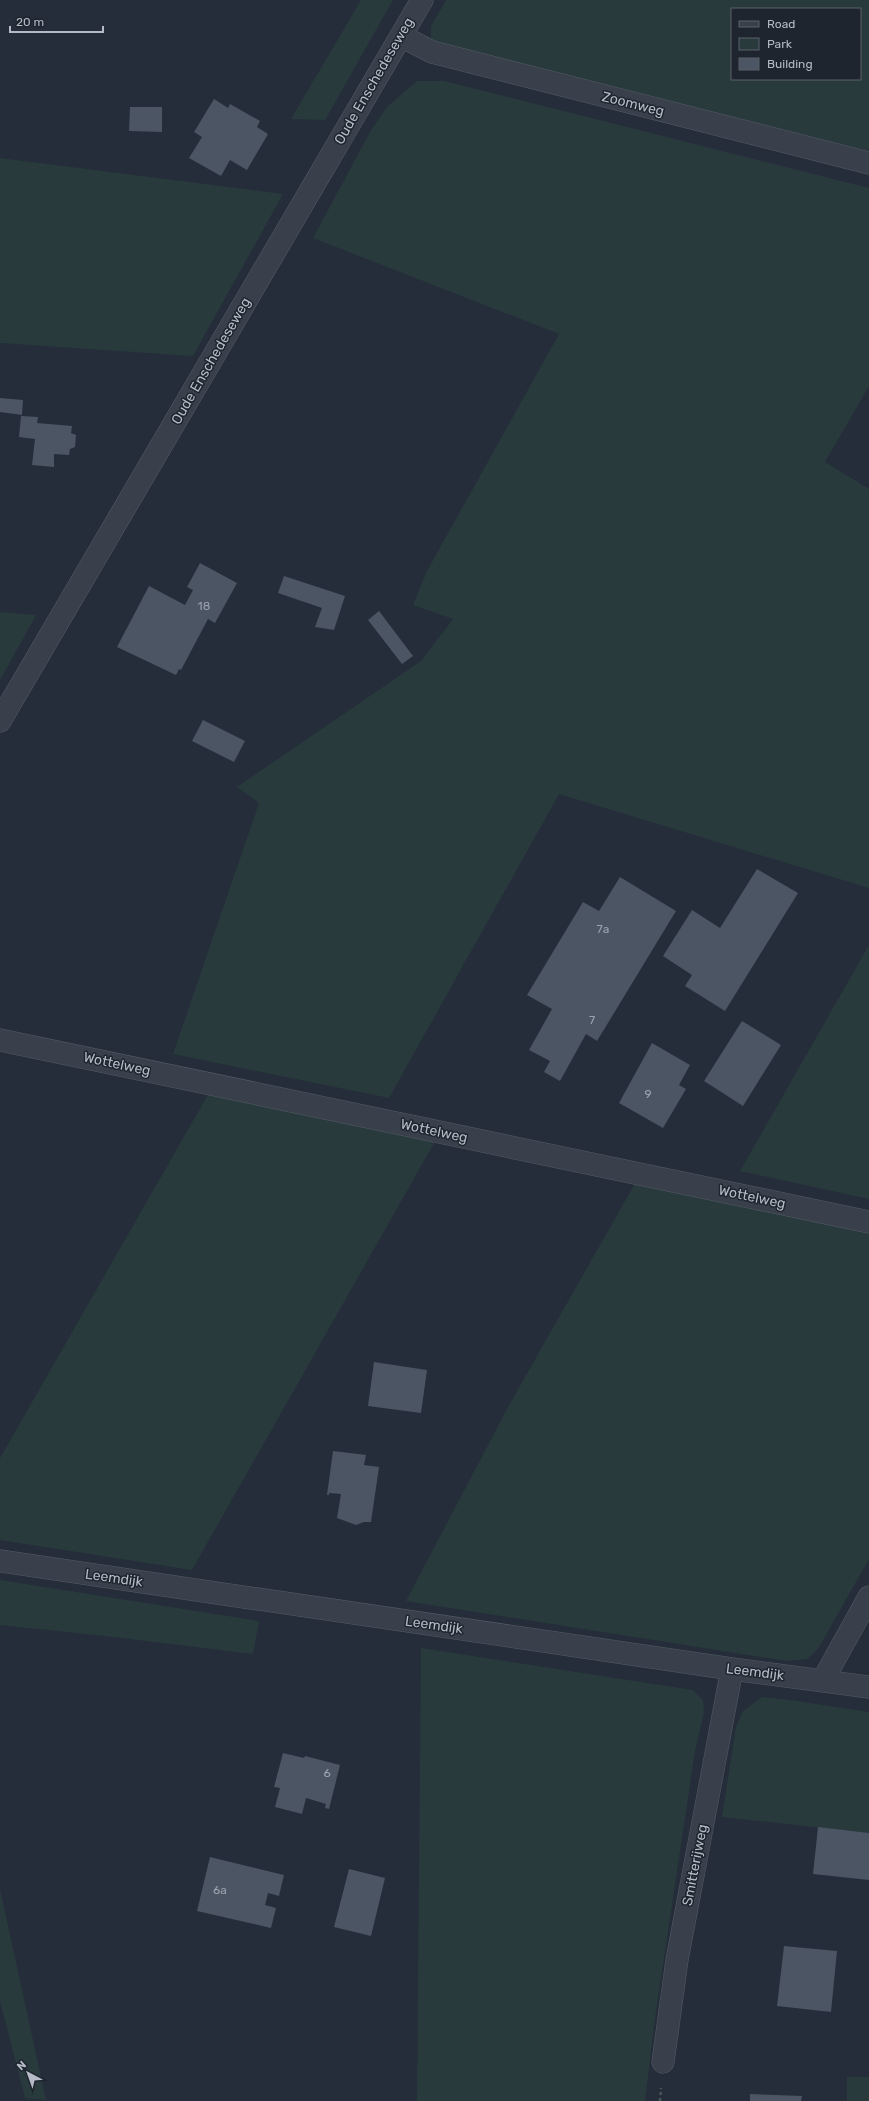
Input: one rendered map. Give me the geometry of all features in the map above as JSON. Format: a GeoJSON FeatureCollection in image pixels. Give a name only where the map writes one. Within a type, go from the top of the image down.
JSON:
{"type":"FeatureCollection","features":[{"type":"Feature","properties":{"kind":"street","name":"Oude Enschedeseweg"},"geometry":{"type":"LineString","coordinates":[[0,721],[422,0]]}},
{"type":"Feature","properties":{"kind":"street","name":"Zoomweg"},"geometry":{"type":"LineString","coordinates":[[401,36],[432,52],[869,163]]}},
{"type":"Feature","properties":{"kind":"street","name":"Wottelweg"},"geometry":{"type":"LineString","coordinates":[[0,1040],[869,1222]]}},
{"type":"Feature","properties":{"kind":"street","name":"Leemdijk"},"geometry":{"type":"LineString","coordinates":[[0,1561],[732,1669],[869,1687]]}},
{"type":"Feature","properties":{"kind":"street"},"geometry":{"type":"LineString","coordinates":[[826,1681],[828,1671],[869,1597]]}},
{"type":"Feature","properties":{"kind":"street","name":"Smitterijweg"},"geometry":{"type":"LineString","coordinates":[[663,2062],[678,1960],[732,1669]]}},
{"type":"Feature","properties":{"kind":"green space"},"geometry":{"type":"Polygon","coordinates":[[[361,0],[393,0],[325,120],[291,119],[361,0]]]}},
{"type":"Feature","properties":{"kind":"green space"},"geometry":{"type":"Polygon","coordinates":[[[446,0],[869,0],[869,151],[440,46],[431,38],[431,26],[446,0]]]}},
{"type":"Feature","properties":{"kind":"green space"},"geometry":{"type":"Polygon","coordinates":[[[417,81],[444,81],[869,188],[869,386],[825,462],[869,489],[869,888],[559,794],[389,1098],[173,1054],[259,803],[237,787],[421,661],[453,619],[413,605],[427,571],[559,334],[313,238],[370,132],[387,107],[417,81]]]}},
{"type":"Feature","properties":{"kind":"green space"},"geometry":{"type":"Polygon","coordinates":[[[0,158],[283,194],[193,356],[0,343],[0,158]]]}},
{"type":"Feature","properties":{"kind":"green space"},"geometry":{"type":"Polygon","coordinates":[[[0,612],[36,615],[0,680],[0,612]]]}},
{"type":"Feature","properties":{"kind":"green space"},"geometry":{"type":"Polygon","coordinates":[[[869,945],[869,1199],[740,1171],[869,945]]]}},
{"type":"Feature","properties":{"kind":"green space"},"geometry":{"type":"Polygon","coordinates":[[[210,1091],[437,1138],[192,1570],[0,1540],[0,1458],[210,1091]]]}},
{"type":"Feature","properties":{"kind":"green space"},"geometry":{"type":"Polygon","coordinates":[[[637,1180],[869,1229],[869,1559],[818,1649],[807,1659],[787,1661],[406,1601],[508,1407],[637,1180]]]}},
{"type":"Feature","properties":{"kind":"green space"},"geometry":{"type":"Polygon","coordinates":[[[0,1580],[259,1621],[253,1654],[0,1625],[0,1580]]]}},
{"type":"Feature","properties":{"kind":"green space"},"geometry":{"type":"Polygon","coordinates":[[[421,1648],[693,1690],[703,1700],[704,1712],[695,1751],[655,2018],[645,2101],[417,2101],[421,1648]]]}},
{"type":"Feature","properties":{"kind":"green space"},"geometry":{"type":"Polygon","coordinates":[[[762,1697],[869,1712],[869,1833],[722,1817],[736,1727],[743,1711],[762,1697]]]}},
{"type":"Feature","properties":{"kind":"green space"},"geometry":{"type":"Polygon","coordinates":[[[0,1889],[46,2100],[25,2098],[0,2001],[0,1889]]]}},
{"type":"Feature","properties":{"kind":"green space"},"geometry":{"type":"Polygon","coordinates":[[[847,2077],[869,2077],[869,2101],[847,2101],[847,2077]]]}},
{"type":"Feature","properties":{"kind":"building"},"geometry":{"type":"Polygon","coordinates":[[[214,99],[228,108],[230,104],[260,121],[257,127],[268,134],[247,170],[230,160],[221,176],[189,158],[202,137],[194,132],[214,99]]]}},
{"type":"Feature","properties":{"kind":"building"},"geometry":{"type":"Polygon","coordinates":[[[130,107],[162,107],[162,132],[129,131],[130,107]]]}},
{"type":"Feature","properties":{"kind":"building"},"geometry":{"type":"Polygon","coordinates":[[[0,398],[23,400],[22,415],[0,412],[0,398]]]}},
{"type":"Feature","properties":{"kind":"building"},"geometry":{"type":"Polygon","coordinates":[[[21,416],[38,417],[37,423],[72,426],[71,433],[76,435],[75,447],[70,449],[69,455],[54,454],[54,467],[32,465],[35,439],[19,437],[21,416]]]}},
{"type":"Feature","properties":{"kind":"building"},"geometry":{"type":"Polygon","coordinates":[[[200,563],[237,583],[215,623],[208,619],[181,670],[179,669],[176,675],[117,647],[149,586],[185,605],[193,590],[187,587],[200,563]]]}},
{"type":"Feature","properties":{"kind":"building"},"geometry":{"type":"Polygon","coordinates":[[[284,576],[345,596],[334,630],[315,627],[322,608],[278,593],[284,576]]]}},
{"type":"Feature","properties":{"kind":"building"},"geometry":{"type":"Polygon","coordinates":[[[379,611],[413,656],[402,664],[368,620],[379,611]]]}},
{"type":"Feature","properties":{"kind":"building"},"geometry":{"type":"Polygon","coordinates":[[[203,720],[245,741],[234,762],[192,741],[203,720]]]}},
{"type":"Feature","properties":{"kind":"building"},"geometry":{"type":"Polygon","coordinates":[[[757,869],[798,893],[725,1011],[685,986],[692,975],[663,956],[692,910],[720,928],[757,869]]]}},
{"type":"Feature","properties":{"kind":"building"},"geometry":{"type":"Polygon","coordinates":[[[620,877],[676,911],[597,1041],[586,1034],[560,1081],[544,1072],[550,1061],[529,1050],[552,1009],[527,995],[583,902],[599,911],[620,877]]]}},
{"type":"Feature","properties":{"kind":"building"},"geometry":{"type":"Polygon","coordinates":[[[742,1021],[781,1045],[743,1106],[704,1081],[742,1021]]]}},
{"type":"Feature","properties":{"kind":"building"},"geometry":{"type":"Polygon","coordinates":[[[652,1043],[690,1065],[679,1085],[686,1089],[663,1128],[619,1103],[652,1043]]]}},
{"type":"Feature","properties":{"kind":"building"},"geometry":{"type":"Polygon","coordinates":[[[374,1362],[427,1370],[421,1413],[368,1406],[374,1362]]]}},
{"type":"Feature","properties":{"kind":"building"},"geometry":{"type":"Polygon","coordinates":[[[333,1451],[366,1455],[364,1465],[379,1467],[371,1522],[364,1522],[356,1525],[337,1518],[341,1494],[329,1493],[329,1495],[327,1495],[333,1451]]]}},
{"type":"Feature","properties":{"kind":"building"},"geometry":{"type":"Polygon","coordinates":[[[283,1753],[304,1758],[305,1756],[340,1765],[329,1809],[325,1808],[326,1804],[306,1798],[302,1814],[275,1807],[280,1788],[274,1787],[283,1753]]]}},
{"type":"Feature","properties":{"kind":"building"},"geometry":{"type":"Polygon","coordinates":[[[818,1827],[869,1833],[869,1880],[813,1874],[818,1827]]]}},
{"type":"Feature","properties":{"kind":"building"},"geometry":{"type":"Polygon","coordinates":[[[210,1857],[284,1875],[279,1896],[268,1893],[265,1905],[276,1908],[271,1928],[197,1911],[210,1857]]]}},
{"type":"Feature","properties":{"kind":"building"},"geometry":{"type":"Polygon","coordinates":[[[349,1869],[385,1878],[371,1936],[334,1927],[349,1869]]]}},
{"type":"Feature","properties":{"kind":"building"},"geometry":{"type":"Polygon","coordinates":[[[784,1946],[837,1951],[831,2012],[777,2006],[784,1946]]]}},
{"type":"Feature","properties":{"kind":"building"},"geometry":{"type":"Polygon","coordinates":[[[750,2094],[802,2096],[801,2101],[750,2101],[750,2094]]]}}]}
